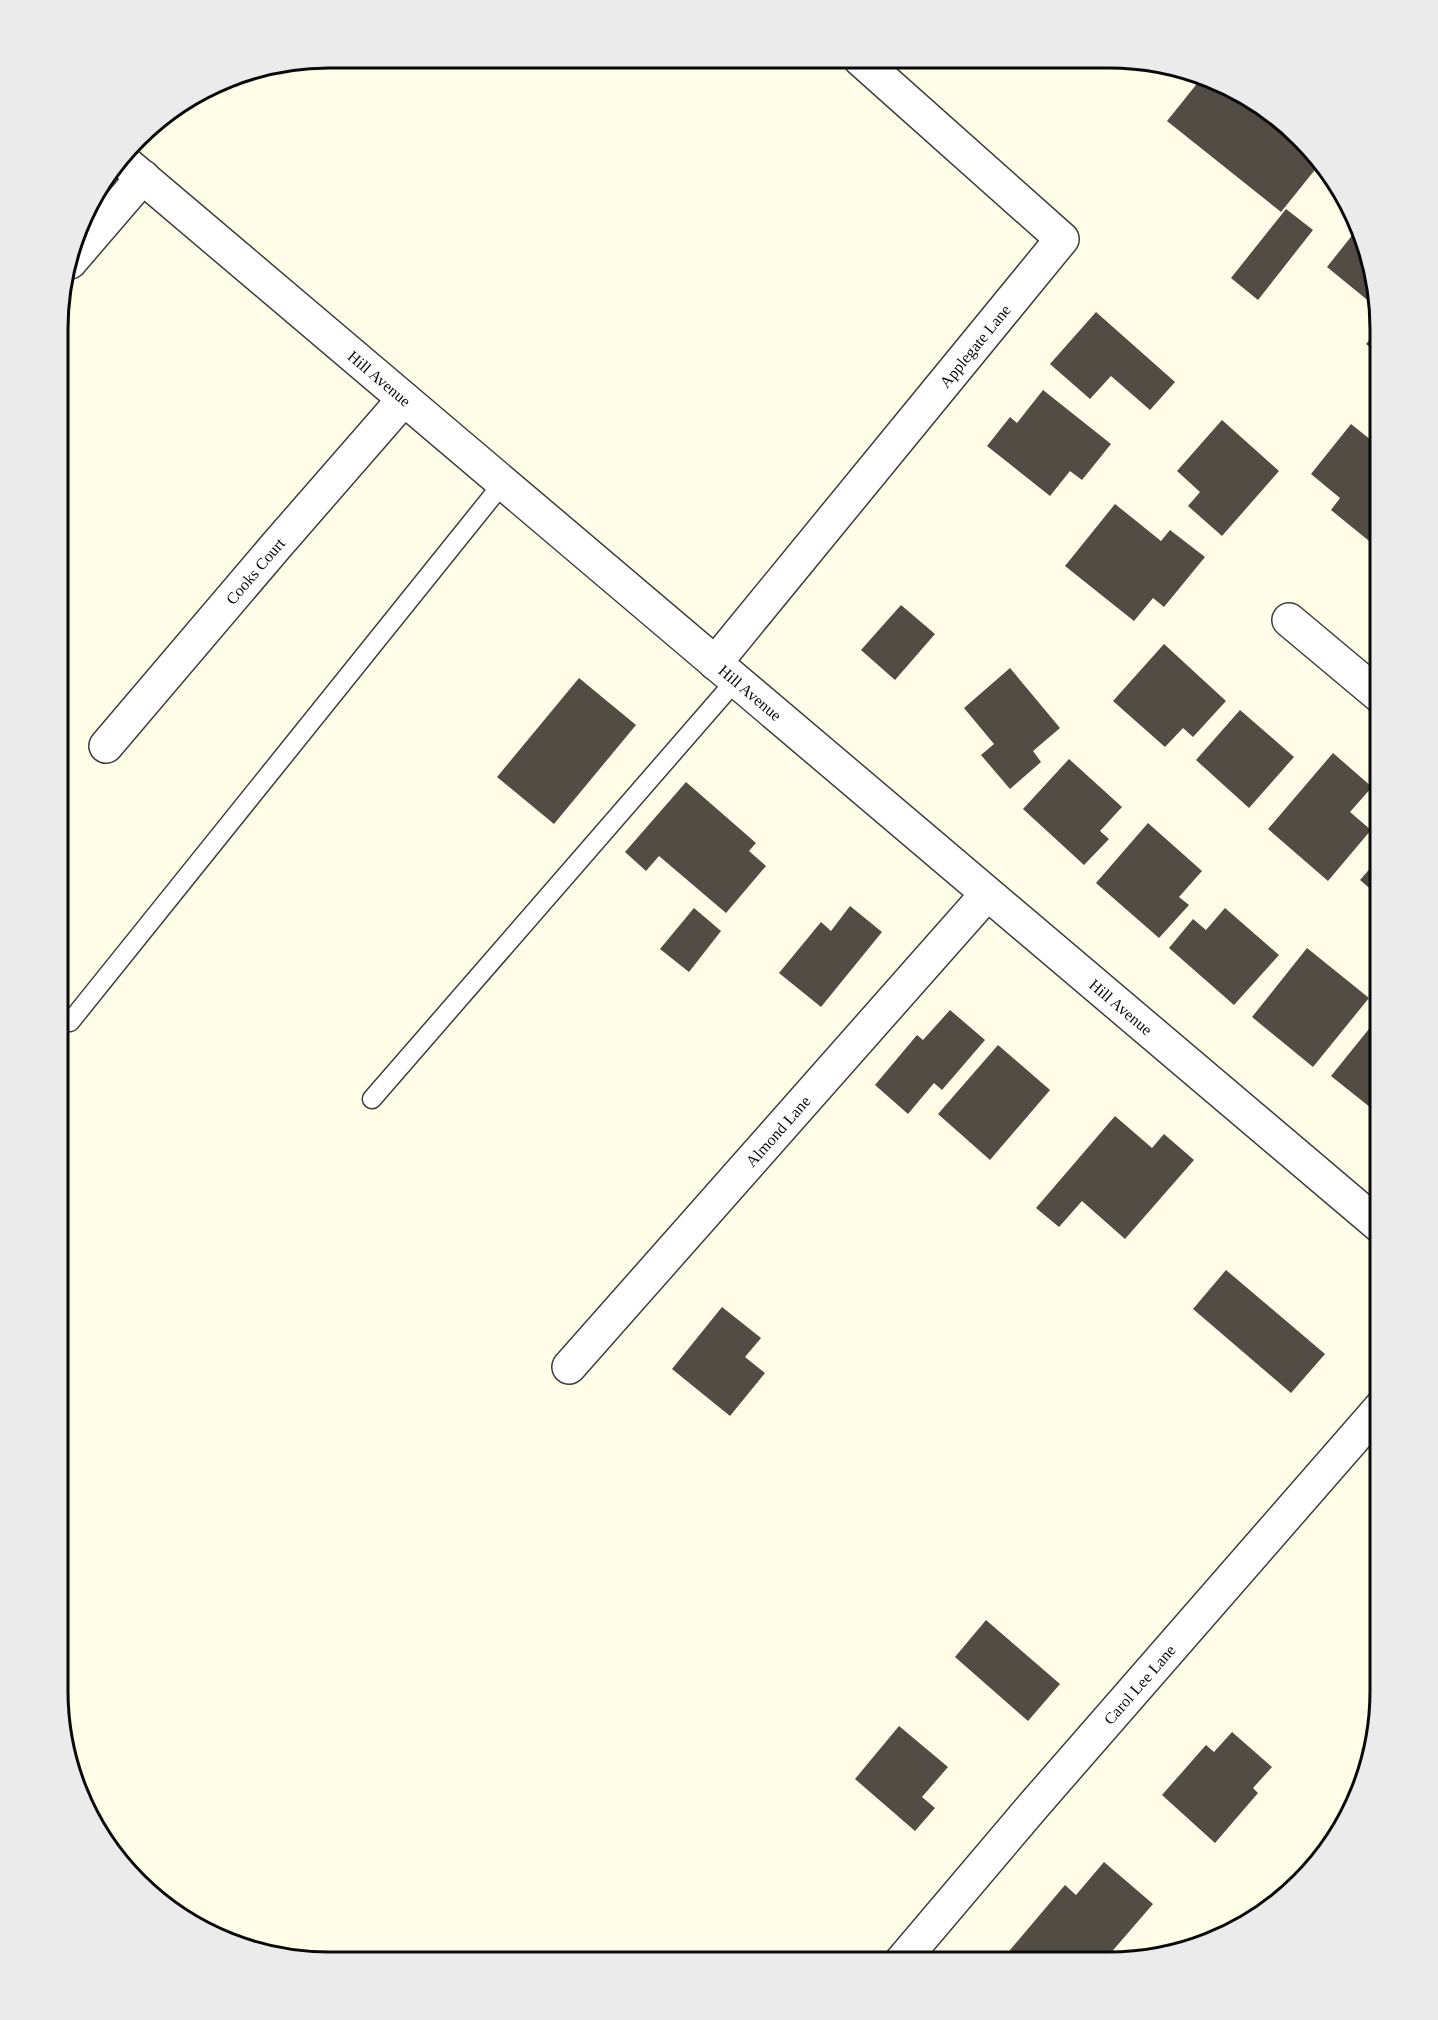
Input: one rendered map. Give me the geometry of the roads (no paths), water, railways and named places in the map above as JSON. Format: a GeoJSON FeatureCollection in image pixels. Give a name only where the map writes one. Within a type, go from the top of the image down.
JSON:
{"type":"FeatureCollection","features":[{"type":"Feature","properties":{"kind":"street","name":"Applegate Lane"},"geometry":{"type":"LineString","coordinates":[[725,672],[1062,239],[871,68]]}},
{"type":"Feature","properties":{"kind":"street","name":"Hill Avenue"},"geometry":{"type":"LineString","coordinates":[[132,168],[1370,1218]]}},
{"type":"Feature","properties":{"kind":"street"},"geometry":{"type":"LineString","coordinates":[[80,246],[132,168]]}},
{"type":"Feature","properties":{"kind":"street","name":"Cooks Court"},"geometry":{"type":"LineString","coordinates":[[106,746],[404,399]]}},
{"type":"Feature","properties":{"kind":"street"},"geometry":{"type":"LineString","coordinates":[[1289,620],[1370,688]]}},
{"type":"Feature","properties":{"kind":"street","name":"Almond Lane"},"geometry":{"type":"LineString","coordinates":[[568,1367],[987,894]]}},
{"type":"Feature","properties":{"kind":"street","name":"Carol Lee Lane"},"geometry":{"type":"LineString","coordinates":[[909,1952],[1370,1419]]}},
{"type":"Feature","properties":{"kind":"lane"},"geometry":{"type":"LineString","coordinates":[[70,1022],[503,483]]}},
{"type":"Feature","properties":{"kind":"lane"},"geometry":{"type":"LineString","coordinates":[[372,1100],[725,672]]}}]}
